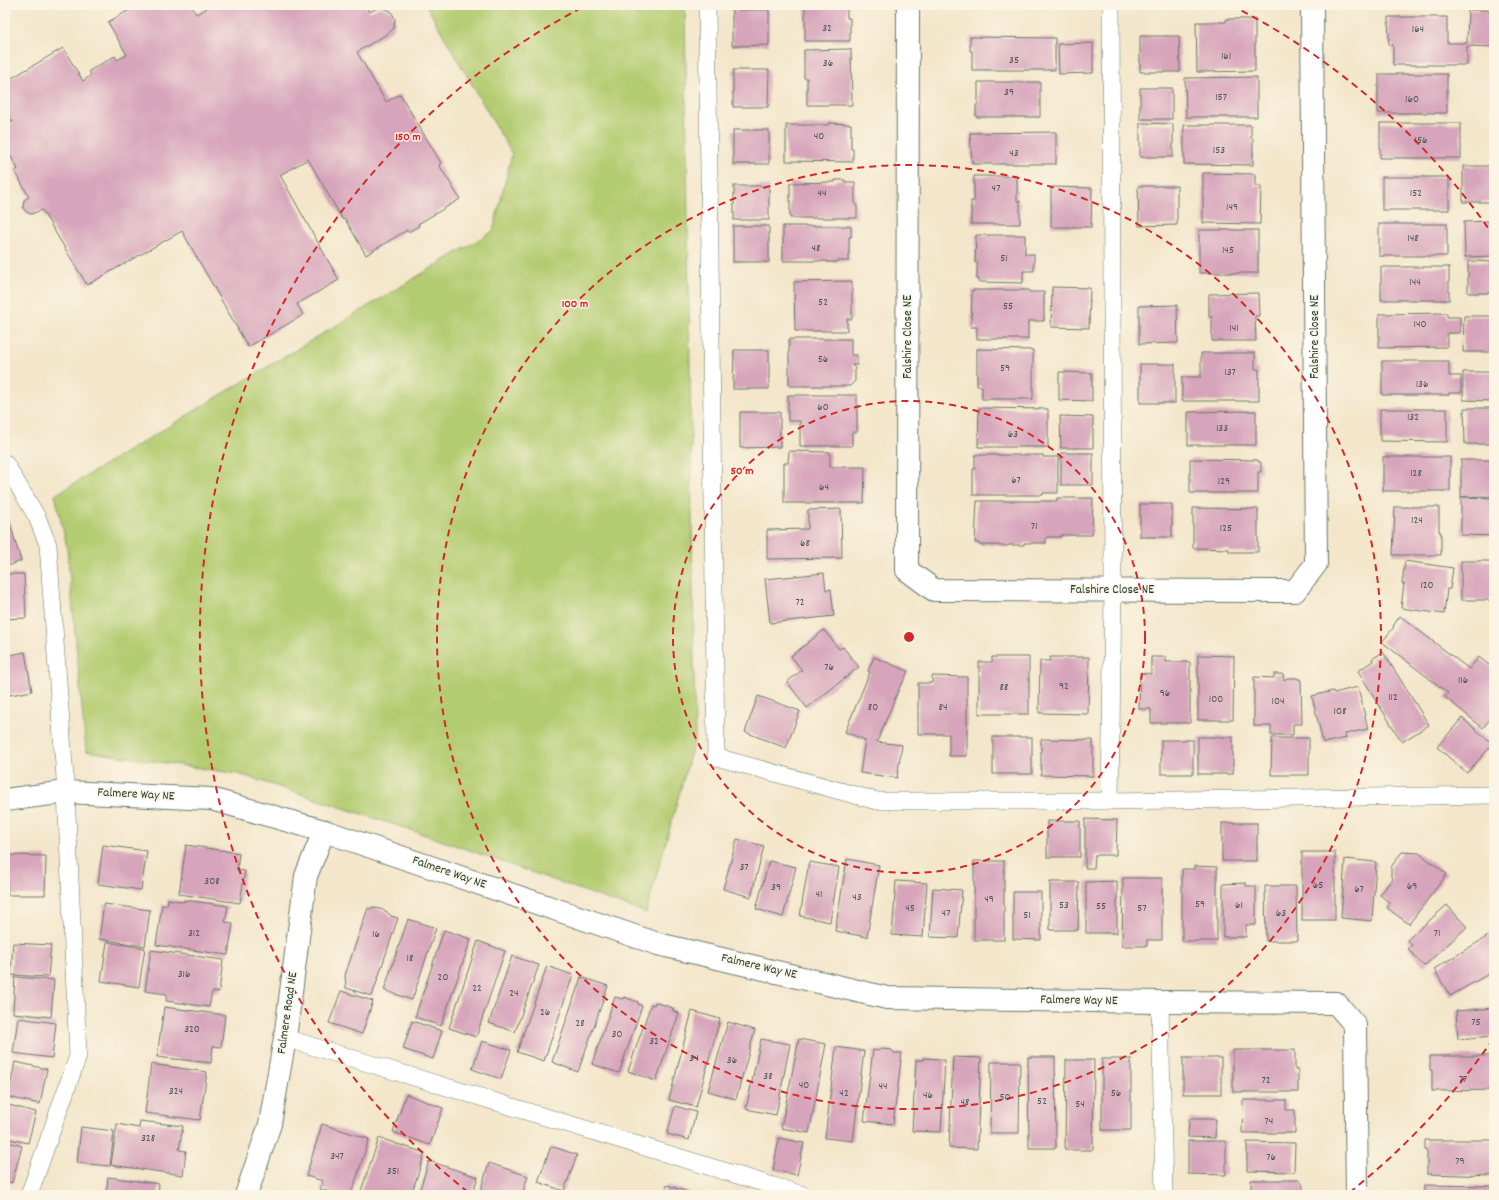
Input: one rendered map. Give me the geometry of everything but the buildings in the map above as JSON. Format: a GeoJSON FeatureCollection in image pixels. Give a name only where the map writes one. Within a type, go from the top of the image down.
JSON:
{"type":"FeatureCollection","features":[{"type":"Feature","properties":{"kind":"street","name":"Falshire Close NE"},"geometry":{"type":"LineString","coordinates":[[908,5],[907,570],[934,590],[1295,591],[1316,564],[1312,5]]}},
{"type":"Feature","properties":{"kind":"street","name":"Falmere Way NE"},"geometry":{"type":"LineString","coordinates":[[5,800],[66,792],[211,798],[324,831],[658,944],[887,998],[1336,1003],[1355,1025],[1357,1195]]}},
{"type":"Feature","properties":{"kind":"street","name":"Falmere Road NE"},"geometry":{"type":"LineString","coordinates":[[246,1195],[270,1124],[285,1038],[306,876],[324,831]]}},
{"type":"Feature","properties":{"kind":"lane"},"geometry":{"type":"LineString","coordinates":[[707,5],[716,757],[877,801],[1110,801],[1494,795]]}},
{"type":"Feature","properties":{"kind":"lane"},"geometry":{"type":"LineString","coordinates":[[1110,801],[1113,590],[1111,5]]}},
{"type":"Feature","properties":{"kind":"lane"},"geometry":{"type":"LineString","coordinates":[[5,463],[37,517],[48,545],[66,792],[78,1056],[29,1195]]}},
{"type":"Feature","properties":{"kind":"lane"},"geometry":{"type":"LineString","coordinates":[[1160,1002],[1164,1195]]}},
{"type":"Feature","properties":{"kind":"lane"},"geometry":{"type":"LineString","coordinates":[[285,1038],[803,1195]]}},
{"type":"Feature","properties":{"kind":"green space"},"geometry":{"type":"Polygon","coordinates":[[[426,5],[685,5],[695,738],[646,913],[432,837],[239,774],[86,751],[67,547],[55,495],[493,231],[512,154],[426,5]]]}}]}
